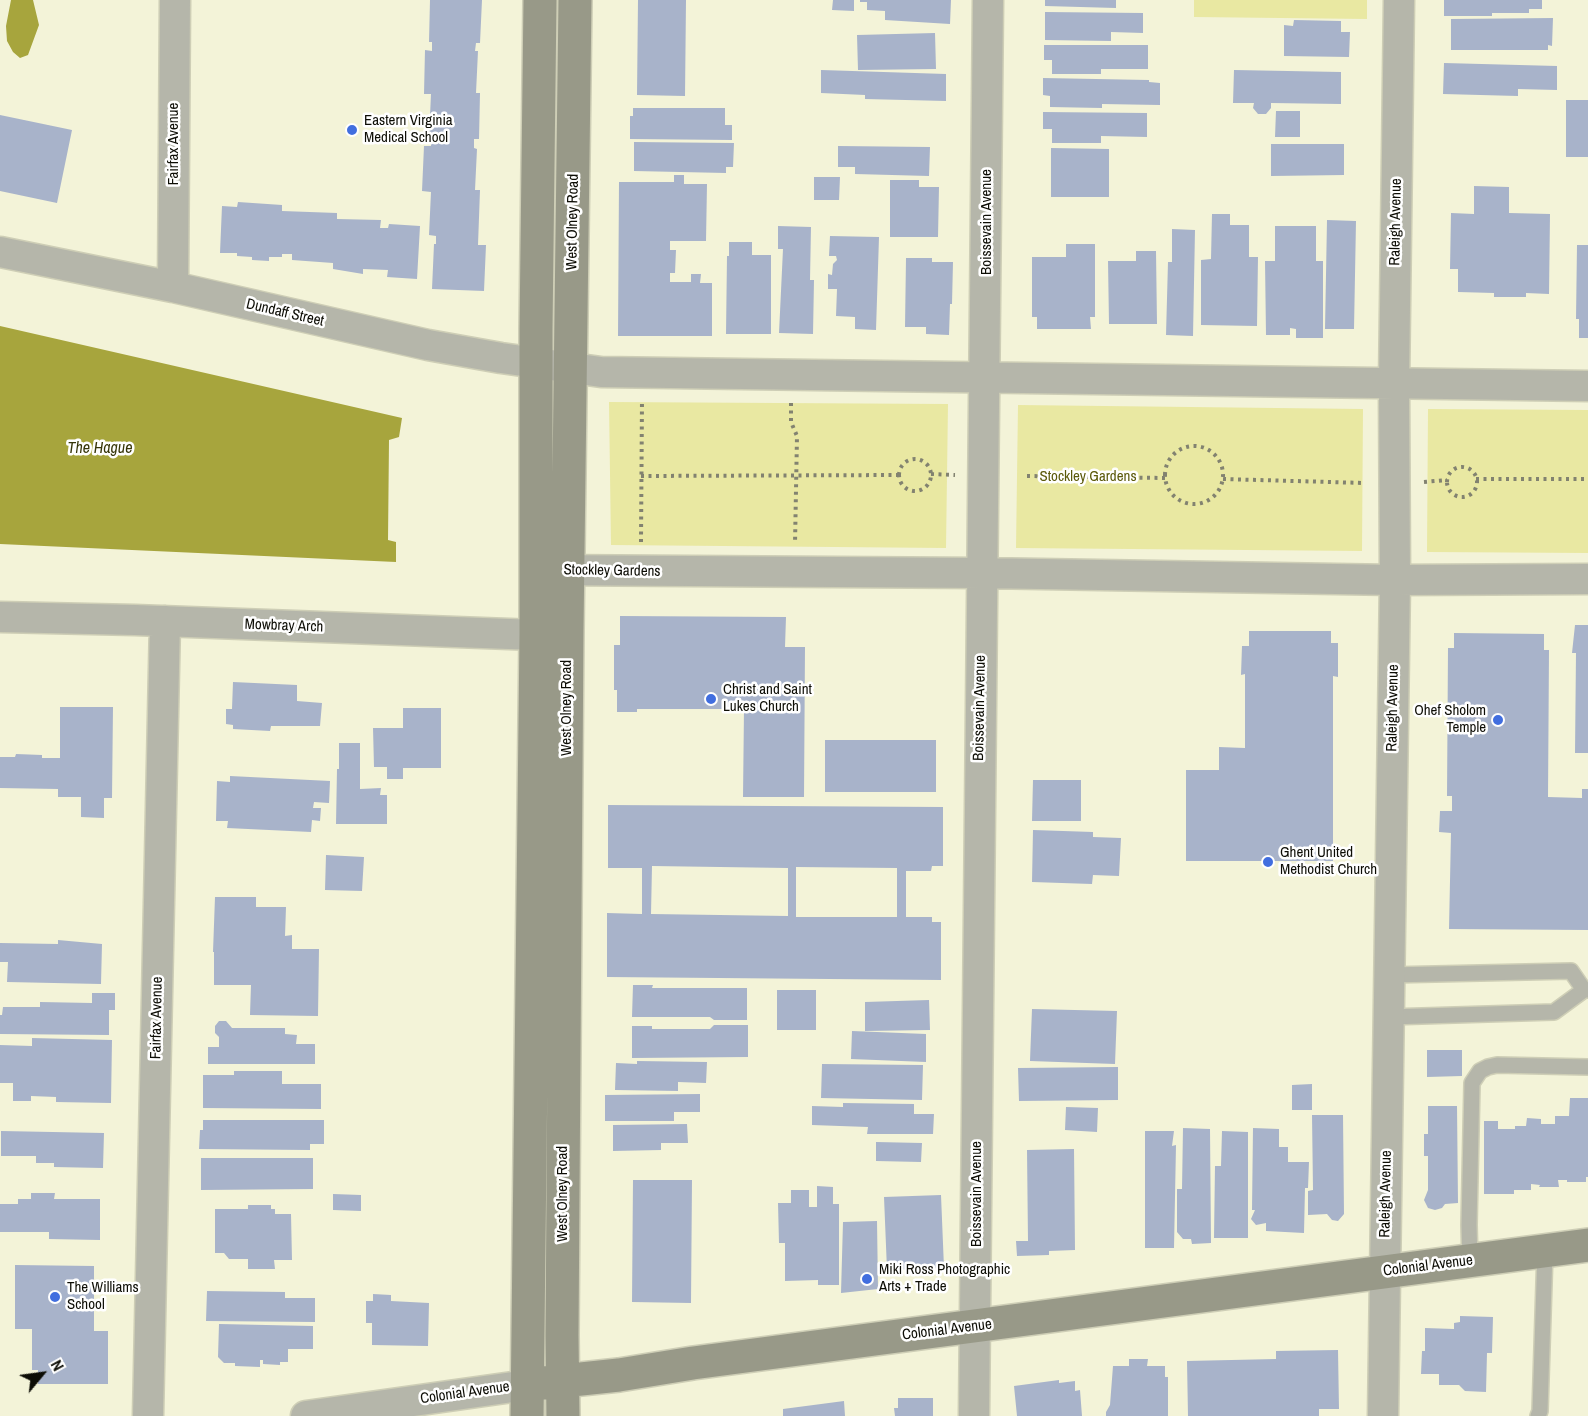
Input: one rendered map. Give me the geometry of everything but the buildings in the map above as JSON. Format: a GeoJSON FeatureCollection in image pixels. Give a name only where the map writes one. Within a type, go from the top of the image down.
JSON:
{"type":"FeatureCollection","features":[{"type":"Feature","properties":{"kind":"street","name":"Fairfax Avenue"},"geometry":{"type":"LineString","coordinates":[[173,288],[175,0]]}},
{"type":"Feature","properties":{"kind":"street","name":"West Olney Road"},"geometry":{"type":"LineString","coordinates":[[540,0],[536,570],[552,633],[563,1416]]}},
{"type":"Feature","properties":{"kind":"street","name":"West Olney Road"},"geometry":{"type":"LineString","coordinates":[[527,1400],[552,633],[568,571],[575,0]]}},
{"type":"Feature","properties":{"kind":"street","name":"Boissevain Avenue"},"geometry":{"type":"LineString","coordinates":[[974,1416],[988,0]]}},
{"type":"Feature","properties":{"kind":"street","name":"Raleigh Avenue"},"geometry":{"type":"LineString","coordinates":[[1383,1416],[1395,580],[1394,384],[1399,0]]}},
{"type":"Feature","properties":{"kind":"street","name":"Dundaff Street"},"geometry":{"type":"LineString","coordinates":[[0,252],[428,345],[570,369]]}},
{"type":"Feature","properties":{"kind":"street"},"geometry":{"type":"LineString","coordinates":[[570,369],[642,373],[1588,386]]}},
{"type":"Feature","properties":{"kind":"street","name":"Stockley Gardens"},"geometry":{"type":"LineString","coordinates":[[536,570],[982,573],[1395,580],[1588,579]]}},
{"type":"Feature","properties":{"kind":"street","name":"Mowbray Arch"},"geometry":{"type":"LineString","coordinates":[[0,617],[552,633]]}},
{"type":"Feature","properties":{"kind":"street","name":"Fairfax Avenue"},"geometry":{"type":"LineString","coordinates":[[148,1416],[165,621]]}},
{"type":"Feature","properties":{"kind":"street","name":"Colonial Avenue"},"geometry":{"type":"LineString","coordinates":[[306,1416],[527,1400],[563,1380],[619,1375],[693,1363],[1588,1245]]}},
{"type":"Feature","properties":{"kind":"lane"},"geometry":{"type":"LineString","coordinates":[[1389,1017],[1554,1012],[1586,990],[1571,971],[1390,975]]}},
{"type":"Feature","properties":{"kind":"lane"},"geometry":{"type":"LineString","coordinates":[[1470,1261],[1472,1083],[1480,1071],[1497,1065],[1588,1067]]}},
{"type":"Feature","properties":{"kind":"lane"},"geometry":{"type":"LineString","coordinates":[[1538,1416],[1545,1251]]}},
{"type":"Feature","properties":{"kind":"path"},"geometry":{"type":"LineString","coordinates":[[641,544],[642,373]]}},
{"type":"Feature","properties":{"kind":"path"},"geometry":{"type":"LineString","coordinates":[[792,375],[791,422],[797,436],[794,572]]}},
{"type":"Feature","properties":{"kind":"path"},"geometry":{"type":"LineString","coordinates":[[1194,446],[1212,453],[1222,468],[1222,478],[1216,494],[1209,500],[1192,504],[1183,502],[1174,496],[1168,489],[1165,477],[1169,460],[1184,448],[1194,446]]}},
{"type":"Feature","properties":{"kind":"path"},"geometry":{"type":"LineString","coordinates":[[914,459],[924,462],[931,474],[927,484],[918,490],[908,489],[900,481],[899,475],[905,462],[914,459]]}},
{"type":"Feature","properties":{"kind":"path"},"geometry":{"type":"LineString","coordinates":[[1463,467],[1472,471],[1476,479],[1475,489],[1467,496],[1458,496],[1449,490],[1447,480],[1454,469],[1463,467]]}},
{"type":"Feature","properties":{"kind":"path"},"geometry":{"type":"LineString","coordinates":[[931,474],[965,475]]}},
{"type":"Feature","properties":{"kind":"path"},"geometry":{"type":"LineString","coordinates":[[641,476],[899,475]]}},
{"type":"Feature","properties":{"kind":"path"},"geometry":{"type":"LineString","coordinates":[[1028,476],[1165,477]]}},
{"type":"Feature","properties":{"kind":"path"},"geometry":{"type":"LineString","coordinates":[[1222,478],[1395,484],[1447,480]]}},
{"type":"Feature","properties":{"kind":"path"},"geometry":{"type":"LineString","coordinates":[[1476,479],[1588,479]]}},
{"type":"Feature","properties":{"kind":"green space"},"geometry":{"type":"Polygon","coordinates":[[[1194,0],[1367,0],[1367,19],[1194,17],[1194,0]]]}},
{"type":"Feature","properties":{"kind":"green space"},"geometry":{"type":"Polygon","coordinates":[[[609,402],[948,404],[946,548],[611,545],[609,402]]]}},
{"type":"Feature","properties":{"kind":"green space","name":"Stockley Gardens"},"geometry":{"type":"Polygon","coordinates":[[[1018,405],[1363,409],[1362,551],[1016,548],[1018,405]]]}},
{"type":"Feature","properties":{"kind":"green space"},"geometry":{"type":"Polygon","coordinates":[[[1428,409],[1588,410],[1588,553],[1427,552],[1428,409]]]}},
{"type":"Feature","properties":{"kind":"water"},"geometry":{"type":"Polygon","coordinates":[[[11,0],[33,0],[39,25],[28,55],[20,58],[13,52],[7,41],[6,26],[11,0]]]}},
{"type":"Feature","properties":{"kind":"water","name":"The Hague"},"geometry":{"type":"Polygon","coordinates":[[[0,326],[402,418],[399,437],[389,440],[388,540],[396,542],[396,562],[0,544],[0,326]]]}},
{"type":"Feature","properties":{"kind":"place","name":"Eastern Virginia Medical School"},"geometry":{"type":"Point","coordinates":[352,130]}},
{"type":"Feature","properties":{"kind":"place","name":"Christ and Saint Lukes Church"},"geometry":{"type":"Point","coordinates":[711,699]}},
{"type":"Feature","properties":{"kind":"place","name":"Ohef Sholom Temple"},"geometry":{"type":"Point","coordinates":[1498,720]}},
{"type":"Feature","properties":{"kind":"place","name":"Ghent United Methodist Church"},"geometry":{"type":"Point","coordinates":[1268,862]}},
{"type":"Feature","properties":{"kind":"place","name":"Miki Ross Photographic Arts + Trade"},"geometry":{"type":"Point","coordinates":[867,1279]}},
{"type":"Feature","properties":{"kind":"place","name":"The Williams School"},"geometry":{"type":"Point","coordinates":[55,1297]}}]}
